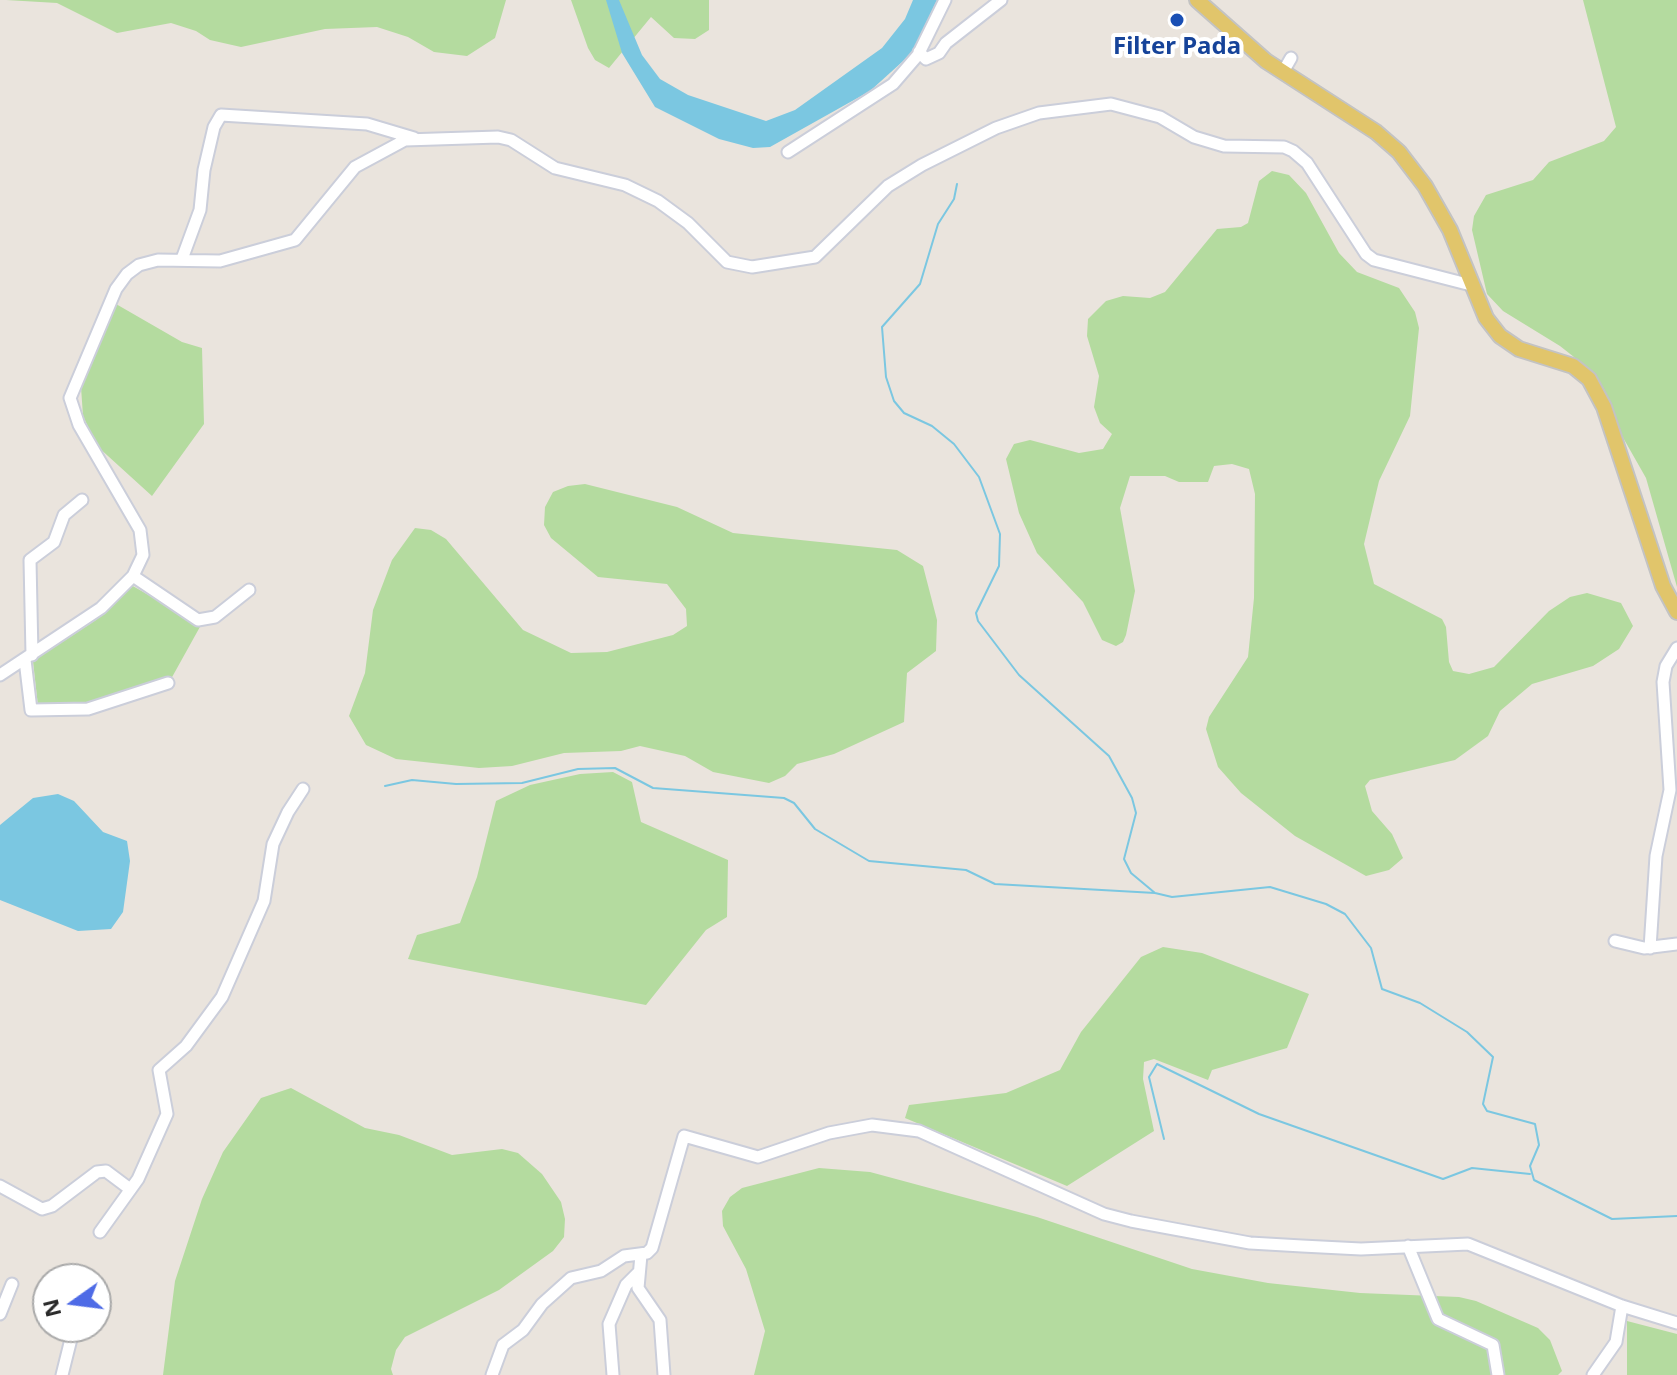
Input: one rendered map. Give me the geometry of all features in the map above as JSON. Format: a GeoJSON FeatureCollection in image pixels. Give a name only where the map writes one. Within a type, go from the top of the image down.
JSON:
{"type":"FeatureCollection","features":[{"type":"Feature","properties":{"kind":"main road"},"geometry":{"type":"LineString","coordinates":[[1197,0],[1283,72],[1376,132],[1399,152],[1425,186],[1450,230],[1486,318],[1500,336],[1519,349],[1573,366],[1589,379],[1604,407],[1663,586],[1677,612]]}},
{"type":"Feature","properties":{"kind":"street"},"geometry":{"type":"LineString","coordinates":[[788,152],[893,84],[919,52],[945,0]]}},
{"type":"Feature","properties":{"kind":"street"},"geometry":{"type":"LineString","coordinates":[[919,52],[926,59],[939,53],[946,43],[1001,0]]}},
{"type":"Feature","properties":{"kind":"street"},"geometry":{"type":"LineString","coordinates":[[1283,72],[1291,58]]}},
{"type":"Feature","properties":{"kind":"street"},"geometry":{"type":"LineString","coordinates":[[182,259],[200,210],[204,170],[214,127],[221,115],[367,124],[415,138],[498,137],[511,140],[555,168],[625,185],[658,201],[688,223],[727,262],[752,267],[815,257],[888,186],[996,128],[1039,113],[1111,104],[1160,117],[1194,137],[1224,146],[1284,147],[1293,151],[1307,163],[1366,254],[1374,260],[1471,285]]}},
{"type":"Feature","properties":{"kind":"street"},"geometry":{"type":"LineString","coordinates":[[0,675],[101,608],[133,576],[143,555],[144,540],[79,425],[70,398],[116,289],[127,274],[139,265],[182,259],[220,261],[295,240],[355,167],[377,152],[415,138]]}},
{"type":"Feature","properties":{"kind":"street"},"geometry":{"type":"LineString","coordinates":[[82,500],[64,515],[54,542],[30,560],[31,710],[88,709],[168,683]]}},
{"type":"Feature","properties":{"kind":"street"},"geometry":{"type":"LineString","coordinates":[[133,576],[198,620],[215,617],[249,590]]}},
{"type":"Feature","properties":{"kind":"street"},"geometry":{"type":"LineString","coordinates":[[1650,948],[1656,856],[1670,790],[1663,682],[1666,666],[1677,648]]}},
{"type":"Feature","properties":{"kind":"street"},"geometry":{"type":"LineString","coordinates":[[100,1232],[130,1189],[167,1114],[159,1070],[186,1046],[222,997],[264,901],[276,836],[303,789]]}},
{"type":"Feature","properties":{"kind":"street"},"geometry":{"type":"LineString","coordinates":[[1615,941],[1650,948],[1677,944]]}},
{"type":"Feature","properties":{"kind":"street"},"geometry":{"type":"LineString","coordinates":[[492,1375],[509,1338],[523,1330],[542,1304],[571,1278],[601,1271],[624,1256],[641,1255],[652,1248],[684,1136],[758,1157],[829,1133],[872,1125],[919,1131],[1104,1214],[1250,1243],[1361,1249],[1468,1244],[1622,1306],[1677,1323]]}},
{"type":"Feature","properties":{"kind":"street"},"geometry":{"type":"LineString","coordinates":[[0,1186],[42,1209],[52,1206],[97,1172],[106,1171],[130,1189]]}},
{"type":"Feature","properties":{"kind":"street"},"geometry":{"type":"LineString","coordinates":[[1408,1246],[1438,1319],[1493,1345],[1498,1375]]}},
{"type":"Feature","properties":{"kind":"street"},"geometry":{"type":"LineString","coordinates":[[641,1255],[638,1288],[660,1320],[664,1375]]}},
{"type":"Feature","properties":{"kind":"street"},"geometry":{"type":"LineString","coordinates":[[613,1375],[609,1324],[626,1285],[638,1273]]}},
{"type":"Feature","properties":{"kind":"street"},"geometry":{"type":"LineString","coordinates":[[0,1314],[12,1284]]}},
{"type":"Feature","properties":{"kind":"street"},"geometry":{"type":"LineString","coordinates":[[1593,1375],[1616,1342],[1622,1325],[1622,1306]]}},
{"type":"Feature","properties":{"kind":"street"},"geometry":{"type":"LineString","coordinates":[[62,1375],[70,1343]]}},
{"type":"Feature","properties":{"kind":"green space"},"geometry":{"type":"Polygon","coordinates":[[[6,0],[506,0],[495,38],[467,56],[434,52],[408,37],[377,27],[325,29],[241,47],[210,40],[196,31],[171,23],[117,33],[57,3],[6,0]]]}},
{"type":"Feature","properties":{"kind":"green space"},"geometry":{"type":"Polygon","coordinates":[[[571,0],[709,0],[709,30],[695,39],[674,38],[651,17],[609,68],[595,60],[588,48],[571,0]]]}},
{"type":"Feature","properties":{"kind":"green space"},"geometry":{"type":"Polygon","coordinates":[[[1583,0],[1677,0],[1677,587],[1646,478],[1617,427],[1593,372],[1560,346],[1503,311],[1487,294],[1472,230],[1474,216],[1486,195],[1533,180],[1549,162],[1604,141],[1616,127],[1583,0]]]}},
{"type":"Feature","properties":{"kind":"green space"},"geometry":{"type":"Polygon","coordinates":[[[1272,171],[1289,175],[1306,193],[1339,253],[1357,272],[1399,288],[1415,312],[1419,328],[1410,416],[1379,481],[1364,544],[1374,584],[1442,619],[1453,671],[1469,674],[1494,667],[1549,611],[1570,597],[1587,593],[1621,603],[1633,626],[1619,649],[1593,666],[1532,684],[1500,711],[1488,736],[1455,760],[1370,780],[1365,786],[1372,811],[1392,834],[1403,858],[1389,870],[1366,876],[1295,836],[1241,793],[1218,767],[1206,729],[1209,717],[1248,657],[1254,598],[1255,494],[1249,469],[1232,464],[1214,466],[1208,482],[1179,482],[1165,476],[1130,476],[1120,508],[1135,591],[1126,635],[1123,642],[1116,646],[1102,640],[1083,602],[1037,553],[1019,513],[1006,459],[1014,444],[1030,440],[1079,453],[1103,449],[1112,434],[1100,423],[1094,407],[1099,376],[1087,336],[1088,319],[1106,301],[1123,296],[1150,298],[1165,292],[1217,229],[1241,227],[1248,223],[1259,181],[1272,171]]]}},
{"type":"Feature","properties":{"kind":"green space"},"geometry":{"type":"Polygon","coordinates":[[[116,304],[182,342],[202,348],[204,424],[152,496],[97,446],[83,416],[81,387],[116,304]]]}},
{"type":"Feature","properties":{"kind":"green space"},"geometry":{"type":"Polygon","coordinates":[[[585,484],[677,507],[733,533],[897,550],[923,566],[937,620],[936,651],[907,673],[904,722],[834,754],[797,764],[785,776],[769,783],[713,772],[685,756],[640,746],[621,751],[564,753],[512,766],[479,768],[396,759],[366,745],[349,716],[365,673],[373,610],[392,560],[415,528],[431,530],[446,539],[523,630],[571,653],[607,652],[673,635],[687,626],[686,609],[667,584],[598,577],[551,538],[544,525],[545,507],[553,492],[585,484]]]}},
{"type":"Feature","properties":{"kind":"green space"},"geometry":{"type":"Polygon","coordinates":[[[131,585],[201,625],[171,679],[94,703],[38,706],[33,661],[96,620],[131,585]]]}},
{"type":"Feature","properties":{"kind":"green space"},"geometry":{"type":"Polygon","coordinates":[[[613,772],[632,782],[641,822],[728,860],[727,917],[706,930],[646,1005],[408,959],[417,935],[460,923],[477,877],[496,801],[530,785],[580,774],[613,772]]]}},
{"type":"Feature","properties":{"kind":"green space"},"geometry":{"type":"Polygon","coordinates":[[[1163,947],[1202,953],[1309,994],[1287,1048],[1212,1070],[1208,1080],[1154,1059],[1144,1062],[1143,1079],[1154,1131],[1067,1186],[905,1118],[909,1105],[1006,1093],[1060,1070],[1081,1032],[1141,957],[1163,947]]]}},
{"type":"Feature","properties":{"kind":"green space"},"geometry":{"type":"Polygon","coordinates":[[[291,1088],[365,1128],[399,1135],[452,1155],[502,1149],[518,1153],[542,1174],[561,1202],[565,1219],[564,1237],[553,1251],[499,1290],[405,1337],[396,1350],[391,1369],[393,1375],[163,1375],[175,1281],[202,1199],[223,1152],[261,1098],[291,1088]]]}},
{"type":"Feature","properties":{"kind":"green space"},"geometry":{"type":"Polygon","coordinates":[[[819,1168],[870,1172],[1037,1217],[1192,1269],[1268,1283],[1360,1293],[1459,1297],[1476,1301],[1538,1328],[1550,1340],[1562,1371],[1558,1375],[754,1375],[765,1331],[746,1269],[723,1226],[722,1211],[730,1197],[742,1188],[819,1168]]]}},
{"type":"Feature","properties":{"kind":"green space"},"geometry":{"type":"Polygon","coordinates":[[[1627,1321],[1677,1334],[1677,1375],[1627,1375],[1627,1321]]]}},
{"type":"Feature","properties":{"kind":"water"},"geometry":{"type":"Polygon","coordinates":[[[606,0],[619,0],[642,55],[660,79],[688,95],[766,121],[795,110],[882,48],[905,19],[913,0],[937,0],[912,53],[870,91],[770,147],[753,148],[719,139],[655,107],[622,53],[606,0]]]}},
{"type":"Feature","properties":{"kind":"water"},"geometry":{"type":"Polygon","coordinates":[[[58,794],[74,801],[103,832],[127,841],[130,861],[123,912],[111,929],[78,931],[0,900],[0,825],[33,798],[58,794]]]}},
{"type":"Feature","properties":{"kind":"waterway"},"geometry":{"type":"LineString","coordinates":[[957,184],[954,199],[938,224],[920,284],[882,327],[886,377],[894,401],[904,413],[932,426],[954,444],[979,477],[1000,534],[999,566],[976,613],[978,621],[1019,675],[1109,756],[1132,798],[1136,813],[1124,859],[1131,873],[1155,893],[1172,897],[1270,887],[1326,904],[1345,914],[1371,948],[1382,989],[1420,1003],[1467,1032],[1493,1057],[1483,1104],[1487,1111],[1535,1124],[1539,1145],[1530,1166],[1534,1180],[1612,1219],[1677,1216]]}},
{"type":"Feature","properties":{"kind":"waterway"},"geometry":{"type":"LineString","coordinates":[[385,786],[412,780],[456,784],[522,783],[578,769],[615,768],[653,788],[784,798],[794,803],[815,829],[869,861],[966,870],[995,884],[1155,893]]}},
{"type":"Feature","properties":{"kind":"waterway"},"geometry":{"type":"LineString","coordinates":[[1164,1139],[1149,1077],[1157,1064],[1259,1114],[1443,1179],[1472,1168],[1530,1174]]}},
{"type":"Feature","properties":{"kind":"place","name":"Filter Pada"},"geometry":{"type":"Point","coordinates":[1177,20]}}]}
